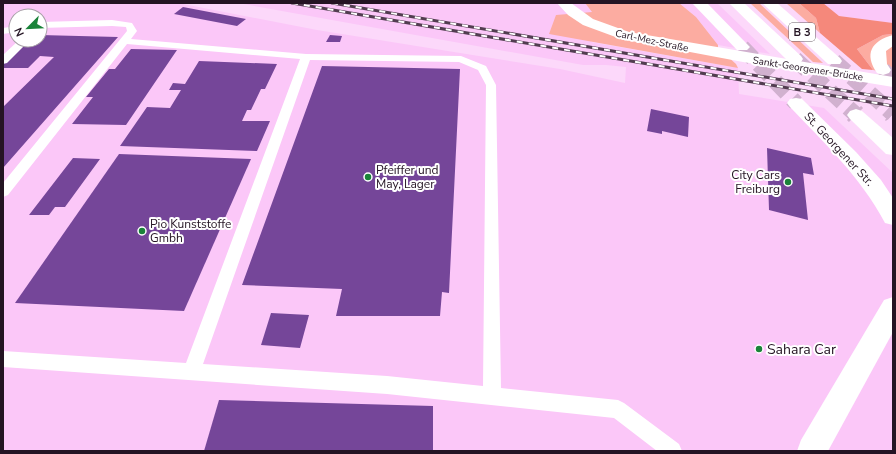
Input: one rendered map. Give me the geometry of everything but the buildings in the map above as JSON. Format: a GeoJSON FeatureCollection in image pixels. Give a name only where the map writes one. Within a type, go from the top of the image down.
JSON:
{"type":"FeatureCollection","features":[{"type":"Feature","properties":{"kind":"main road","name":"Carl-Mez-Straße"},"geometry":{"type":"LineString","coordinates":[[564,3],[570,11],[580,18],[603,28],[625,35],[724,54]]}},
{"type":"Feature","properties":{"kind":"main road"},"geometry":{"type":"LineString","coordinates":[[699,3],[742,47]]}},
{"type":"Feature","properties":{"kind":"main road","name":"B 3"},"geometry":{"type":"LineString","coordinates":[[736,3],[795,59]]}},
{"type":"Feature","properties":{"kind":"main road","name":"B 3"},"geometry":{"type":"LineString","coordinates":[[769,3],[834,61]]}},
{"type":"Feature","properties":{"kind":"main road"},"geometry":{"type":"LineString","coordinates":[[888,76],[879,64],[878,51],[882,45],[893,40]]}},
{"type":"Feature","properties":{"kind":"main road","name":"Sankt-Georgener-Brücke"},"geometry":{"type":"LineString","coordinates":[[724,54],[888,76]]}},
{"type":"Feature","properties":{"kind":"main road","name":"St. Georgener Str."},"geometry":{"type":"LineString","coordinates":[[796,103],[867,176],[887,204],[893,217]]}},
{"type":"Feature","properties":{"kind":"main road"},"geometry":{"type":"LineString","coordinates":[[856,115],[893,149]]}},
{"type":"Feature","properties":{"kind":"main road"},"geometry":{"type":"LineString","coordinates":[[812,451],[893,308]]}},
{"type":"Feature","properties":{"kind":"lane"},"geometry":{"type":"LineString","coordinates":[[3,192],[132,31],[129,24],[112,22],[48,25]]}},
{"type":"Feature","properties":{"kind":"lane"},"geometry":{"type":"LineString","coordinates":[[124,41],[306,57],[461,59],[482,68],[491,85],[492,395]]}},
{"type":"Feature","properties":{"kind":"lane"},"geometry":{"type":"LineString","coordinates":[[3,61],[17,48]]}},
{"type":"Feature","properties":{"kind":"lane"},"geometry":{"type":"LineString","coordinates":[[192,371],[306,57]]}},
{"type":"Feature","properties":{"kind":"lane"},"geometry":{"type":"LineString","coordinates":[[3,359],[387,385],[618,409],[672,451]]}},
{"type":"Feature","properties":{"kind":"shaded area"},"geometry":{"type":"Polygon","coordinates":[[[3,3],[178,3],[317,30],[560,69],[625,83],[626,67],[583,65],[238,3],[585,3],[592,12],[591,42],[738,68],[739,94],[824,108],[893,173],[893,451],[3,451],[3,3]]]}},
{"type":"Feature","properties":{"kind":"shaded area"},"geometry":{"type":"Polygon","coordinates":[[[585,3],[679,3],[696,17],[718,45],[718,48],[736,64],[738,68],[549,34],[556,15],[592,12],[585,3]]]}},
{"type":"Feature","properties":{"kind":"shaded area"},"geometry":{"type":"Polygon","coordinates":[[[679,3],[717,3],[770,54],[718,45],[696,17],[679,3]]]}},
{"type":"Feature","properties":{"kind":"shaded area"},"geometry":{"type":"Polygon","coordinates":[[[750,3],[759,3],[823,63],[813,62],[750,3]]]}},
{"type":"Feature","properties":{"kind":"shaded area"},"geometry":{"type":"Polygon","coordinates":[[[786,3],[799,3],[816,18],[820,33],[786,3]]]}},
{"type":"Feature","properties":{"kind":"shaded area"},"geometry":{"type":"Polygon","coordinates":[[[799,3],[823,3],[839,16],[893,23],[893,34],[883,35],[857,49],[873,70],[862,69],[820,33],[816,18],[799,3]]]}},
{"type":"Feature","properties":{"kind":"shaded area"},"geometry":{"type":"Polygon","coordinates":[[[823,3],[893,3],[893,23],[839,16],[823,3]]]}},
{"type":"Feature","properties":{"kind":"shaded area"},"geometry":{"type":"Polygon","coordinates":[[[893,34],[893,74],[873,70],[857,49],[883,35],[893,34]]]}},
{"type":"Feature","properties":{"kind":"tunnel"},"geometry":{"type":"LineString","coordinates":[[742,47],[796,103]]}},
{"type":"Feature","properties":{"kind":"tunnel"},"geometry":{"type":"LineString","coordinates":[[795,59],[855,114]]}},
{"type":"Feature","properties":{"kind":"tunnel"},"geometry":{"type":"LineString","coordinates":[[834,61],[893,114],[892,113]]}},
{"type":"Feature","properties":{"kind":"tunnel"},"geometry":{"type":"LineString","coordinates":[[883,70],[893,80]]}},
{"type":"Feature","properties":{"kind":"railway"},"geometry":{"type":"LineString","coordinates":[[292,3],[893,106]]}},
{"type":"Feature","properties":{"kind":"railway"},"geometry":{"type":"LineString","coordinates":[[332,3],[893,99]]}},
{"type":"Feature","properties":{"kind":"place","name":"Pfeiffer und May, Lager"},"geometry":{"type":"Point","coordinates":[368,177]}},
{"type":"Feature","properties":{"kind":"place","name":"City Cars Freiburg"},"geometry":{"type":"Point","coordinates":[788,182]}},
{"type":"Feature","properties":{"kind":"place","name":"Pio Kunststoffe Gmbh"},"geometry":{"type":"Point","coordinates":[142,231]}},
{"type":"Feature","properties":{"kind":"place","name":"Sahara Car"},"geometry":{"type":"Point","coordinates":[759,349]}}]}
